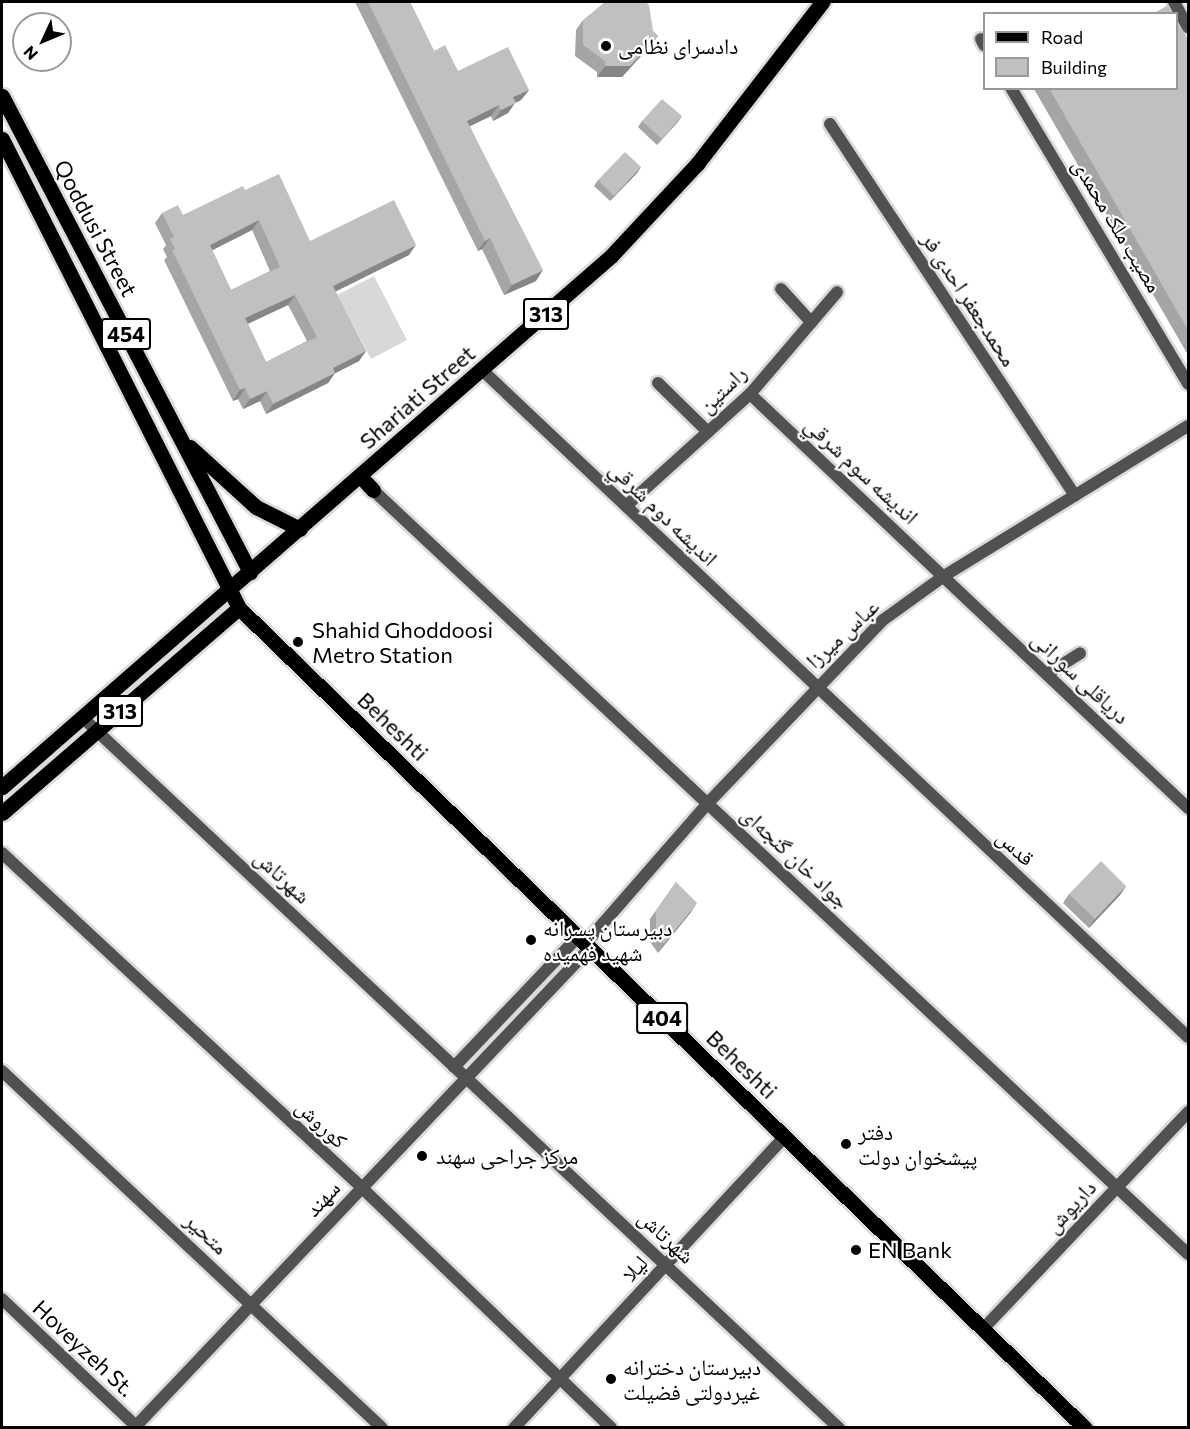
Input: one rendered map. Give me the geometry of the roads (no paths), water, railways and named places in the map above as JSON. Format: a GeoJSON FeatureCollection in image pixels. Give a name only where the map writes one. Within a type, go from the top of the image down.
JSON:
{"type":"FeatureCollection","features":[{"type":"Feature","properties":{"kind":"main road","name":"Shariati Street"},"geometry":{"type":"LineString","coordinates":[[2,787],[612,255],[672,194],[822,2]]}},
{"type":"Feature","properties":{"kind":"main road","name":"Qoddusi Street"},"geometry":{"type":"LineString","coordinates":[[2,96],[250,572]]}},
{"type":"Feature","properties":{"kind":"main road"},"geometry":{"type":"LineString","coordinates":[[4,143],[24,139]]}},
{"type":"Feature","properties":{"kind":"main road","name":"Qoddusi Street"},"geometry":{"type":"LineString","coordinates":[[4,143],[239,608]]}},
{"type":"Feature","properties":{"kind":"main road"},"geometry":{"type":"LineString","coordinates":[[178,433],[236,493],[268,514],[300,529]]}},
{"type":"Feature","properties":{"kind":"main road"},"geometry":{"type":"LineString","coordinates":[[360,476],[374,490]]}},
{"type":"Feature","properties":{"kind":"main road","name":"313"},"geometry":{"type":"LineString","coordinates":[[2,813],[239,608]]}},
{"type":"Feature","properties":{"kind":"main road","name":"Beheshti"},"geometry":{"type":"LineString","coordinates":[[239,608],[1085,1428]]}},
{"type":"Feature","properties":{"kind":"street"},"geometry":{"type":"LineString","coordinates":[[1174,2],[1188,27]]}},
{"type":"Feature","properties":{"kind":"street","name":"مصیب ملک محمدی"},"geometry":{"type":"LineString","coordinates":[[1012,90],[1188,384]]}},
{"type":"Feature","properties":{"kind":"street","name":"محمدجعفر احدی فر"},"geometry":{"type":"LineString","coordinates":[[830,124],[1075,496]]}},
{"type":"Feature","properties":{"kind":"street"},"geometry":{"type":"LineString","coordinates":[[781,289],[811,322]]}},
{"type":"Feature","properties":{"kind":"street","name":"راستین"},"geometry":{"type":"LineString","coordinates":[[626,506],[750,394],[837,292]]}},
{"type":"Feature","properties":{"kind":"street","name":"انديشه دوم شرقي"},"geometry":{"type":"LineString","coordinates":[[482,370],[815,687]]}},
{"type":"Feature","properties":{"kind":"street"},"geometry":{"type":"LineString","coordinates":[[658,383],[708,432]]}},
{"type":"Feature","properties":{"kind":"street","name":"اندیشه سوم شرقي"},"geometry":{"type":"LineString","coordinates":[[750,394],[944,576]]}},
{"type":"Feature","properties":{"kind":"street","name":"عباس میرزا"},"geometry":{"type":"LineString","coordinates":[[584,943],[815,687],[883,620],[944,576],[1188,426]]}},
{"type":"Feature","properties":{"kind":"street","name":"جواد خان گنجه‌ای"},"geometry":{"type":"LineString","coordinates":[[374,490],[1188,1254]]}},
{"type":"Feature","properties":{"kind":"street","name":"دریاقلی سورانی"},"geometry":{"type":"LineString","coordinates":[[944,576],[1188,808]]}},
{"type":"Feature","properties":{"kind":"street"},"geometry":{"type":"LineString","coordinates":[[1047,674],[1080,653]]}},
{"type":"Feature","properties":{"kind":"street","name":"قدس"},"geometry":{"type":"LineString","coordinates":[[815,687],[1188,1037]]}},
{"type":"Feature","properties":{"kind":"street","name":"شهرتاش"},"geometry":{"type":"LineString","coordinates":[[82,717],[839,1428]]}},
{"type":"Feature","properties":{"kind":"street","name":"کوروش"},"geometry":{"type":"LineString","coordinates":[[2,852],[361,1187],[611,1428]]}},
{"type":"Feature","properties":{"kind":"street"},"geometry":{"type":"LineString","coordinates":[[454,1067],[584,943]]}},
{"type":"Feature","properties":{"kind":"street","name":"سهند"},"geometry":{"type":"LineString","coordinates":[[137,1427],[464,1076],[584,943]]}},
{"type":"Feature","properties":{"kind":"street","name":"متحیر"},"geometry":{"type":"LineString","coordinates":[[2,1071],[382,1428]]}},
{"type":"Feature","properties":{"kind":"street","name":"داریوش"},"geometry":{"type":"LineString","coordinates":[[983,1329],[1188,1112]]}},
{"type":"Feature","properties":{"kind":"street","name":"لیلا"},"geometry":{"type":"LineString","coordinates":[[514,1428],[784,1137]]}},
{"type":"Feature","properties":{"kind":"street","name":"Hoveyzeh St."},"geometry":{"type":"LineString","coordinates":[[2,1301],[137,1427]]}},
{"type":"Feature","properties":{"kind":"place","name":"دادسرای نظامی"},"geometry":{"type":"Point","coordinates":[606,46]}},
{"type":"Feature","properties":{"kind":"place","name":"Shahid Ghoddoosi Metro Station"},"geometry":{"type":"Point","coordinates":[298,642]}},
{"type":"Feature","properties":{"kind":"place","name":"دبیرستان پسرانه شهید فهمیده"},"geometry":{"type":"Point","coordinates":[531,940]}},
{"type":"Feature","properties":{"kind":"place","name":"دفتر پیشخوان دولت"},"geometry":{"type":"Point","coordinates":[846,1144]}},
{"type":"Feature","properties":{"kind":"place","name":"مرکز جراحی سهند"},"geometry":{"type":"Point","coordinates":[422,1156]}},
{"type":"Feature","properties":{"kind":"place","name":"EN Bank"},"geometry":{"type":"Point","coordinates":[856,1250]}},
{"type":"Feature","properties":{"kind":"place","name":"دبيرستان دخترانه غیردولتی فضیلت"},"geometry":{"type":"Point","coordinates":[611,1379]}}]}
